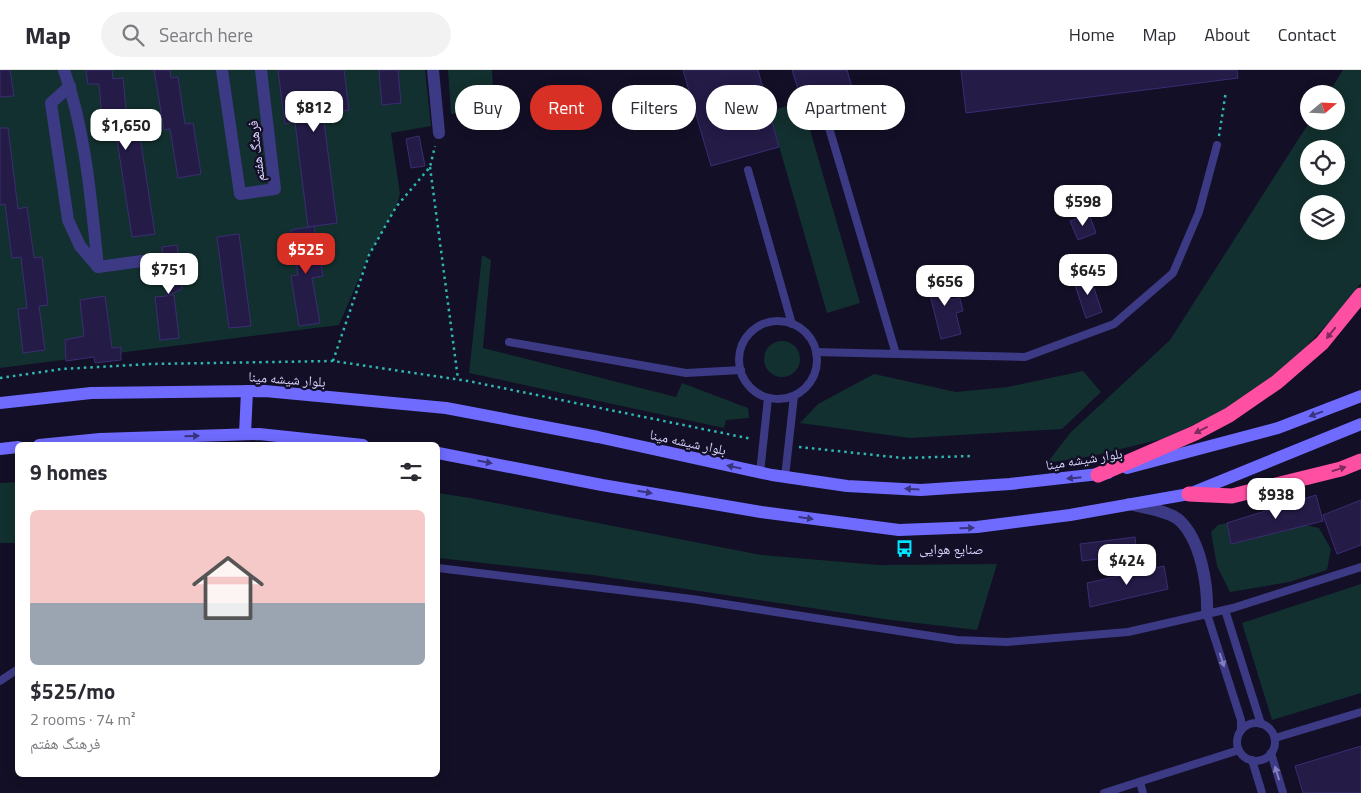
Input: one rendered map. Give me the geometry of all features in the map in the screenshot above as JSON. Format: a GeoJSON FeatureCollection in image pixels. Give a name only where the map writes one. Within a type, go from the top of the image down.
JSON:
{"type":"FeatureCollection","features":[{"type":"Feature","properties":{"kind":"highway"},"geometry":{"type":"LineString","coordinates":[[1098,475],[1195,433],[1229,416],[1277,382],[1322,343],[1361,295]]}},
{"type":"Feature","properties":{"kind":"highway"},"geometry":{"type":"LineString","coordinates":[[1189,494],[1232,496],[1341,469],[1361,461]]}},
{"type":"Feature","properties":{"kind":"main road"},"geometry":{"type":"LineString","coordinates":[[245,434],[247,391]]}},
{"type":"Feature","properties":{"kind":"main road","name":"بلوار شیشه مینا"},"geometry":{"type":"LineString","coordinates":[[0,403],[91,393],[265,391],[446,408],[598,437],[760,473],[847,486],[921,490],[1010,484],[1098,475],[1278,428],[1361,396]]}},
{"type":"Feature","properties":{"kind":"main road"},"geometry":{"type":"LineString","coordinates":[[440,453],[602,485],[761,512],[899,530],[977,527],[1070,515],[1189,494],[1361,424]]}},
{"type":"Feature","properties":{"kind":"main road"},"geometry":{"type":"LineString","coordinates":[[70,442],[100,439],[245,434],[335,442]]}},
{"type":"Feature","properties":{"kind":"main road"},"geometry":{"type":"LineString","coordinates":[[0,449],[15,447]]}},
{"type":"Feature","properties":{"kind":"street"},"geometry":{"type":"LineString","coordinates":[[64,70],[73,94],[88,177],[98,267]]}},
{"type":"Feature","properties":{"kind":"street","name":"فرهنگ هفتم"},"geometry":{"type":"LineString","coordinates":[[222,70],[240,194],[275,189],[261,70]]}},
{"type":"Feature","properties":{"kind":"street"},"geometry":{"type":"LineString","coordinates":[[433,70],[439,133]]}},
{"type":"Feature","properties":{"kind":"street"},"geometry":{"type":"LineString","coordinates":[[70,86],[51,103],[68,220],[80,246],[98,267]]}},
{"type":"Feature","properties":{"kind":"street"},"geometry":{"type":"LineString","coordinates":[[98,267],[142,260]]}},
{"type":"Feature","properties":{"kind":"street"},"geometry":{"type":"LineString","coordinates":[[1129,504],[1154,510],[1177,519],[1194,540],[1208,597],[1207,614]]}},
{"type":"Feature","properties":{"kind":"lane"},"geometry":{"type":"LineString","coordinates":[[830,130],[896,354]]}},
{"type":"Feature","properties":{"kind":"lane"},"geometry":{"type":"LineString","coordinates":[[816,352],[1024,357],[1114,324],[1173,273],[1199,212],[1217,145]]}},
{"type":"Feature","properties":{"kind":"lane"},"geometry":{"type":"LineString","coordinates":[[748,170],[792,324]]}},
{"type":"Feature","properties":{"kind":"lane"},"geometry":{"type":"LineString","coordinates":[[780,321],[792,324],[802,329],[811,339],[816,352],[817,365],[813,378],[805,389],[794,396],[781,399],[768,398],[756,392],[746,382],[741,370],[740,356],[743,345],[749,335],[758,327],[768,322],[780,321]]}},
{"type":"Feature","properties":{"kind":"lane"},"geometry":{"type":"LineString","coordinates":[[509,342],[686,373],[741,370]]}},
{"type":"Feature","properties":{"kind":"lane"},"geometry":{"type":"LineString","coordinates":[[785,477],[794,396]]}},
{"type":"Feature","properties":{"kind":"lane"},"geometry":{"type":"LineString","coordinates":[[760,473],[768,398]]}},
{"type":"Feature","properties":{"kind":"lane"},"geometry":{"type":"LineString","coordinates":[[440,568],[692,600],[957,640],[1007,642],[1128,632],[1225,610],[1361,568]]}},
{"type":"Feature","properties":{"kind":"lane"},"geometry":{"type":"LineString","coordinates":[[1225,610],[1261,724]]}},
{"type":"Feature","properties":{"kind":"lane"},"geometry":{"type":"LineString","coordinates":[[1207,614],[1242,720],[1242,730],[1238,740],[1240,750],[1247,758],[1252,760],[1262,760],[1271,754],[1274,749],[1275,738],[1270,729],[1261,724],[1250,724],[1242,730]]}},
{"type":"Feature","properties":{"kind":"lane"},"geometry":{"type":"LineString","coordinates":[[0,680],[15,672]]}},
{"type":"Feature","properties":{"kind":"lane"},"geometry":{"type":"LineString","coordinates":[[1275,738],[1361,712]]}},
{"type":"Feature","properties":{"kind":"lane"},"geometry":{"type":"LineString","coordinates":[[1104,793],[1240,750]]}},
{"type":"Feature","properties":{"kind":"lane"},"geometry":{"type":"LineString","coordinates":[[1271,754],[1283,793]]}},
{"type":"Feature","properties":{"kind":"lane"},"geometry":{"type":"LineString","coordinates":[[1252,760],[1262,793]]}},
{"type":"Feature","properties":{"kind":"lane"},"geometry":{"type":"LineString","coordinates":[[1140,782],[1143,793]]}},
{"type":"Feature","properties":{"kind":"path"},"geometry":{"type":"LineString","coordinates":[[1217,145],[1226,91]]}},
{"type":"Feature","properties":{"kind":"path"},"geometry":{"type":"LineString","coordinates":[[439,133],[430,167],[458,379]]}},
{"type":"Feature","properties":{"kind":"path"},"geometry":{"type":"LineString","coordinates":[[333,361],[369,255],[396,207],[430,167]]}},
{"type":"Feature","properties":{"kind":"path"},"geometry":{"type":"LineString","coordinates":[[0,378],[62,369],[150,364],[333,361],[458,379],[763,441]]}},
{"type":"Feature","properties":{"kind":"path"},"geometry":{"type":"LineString","coordinates":[[788,445],[903,458],[972,456]]}},
{"type":"Feature","properties":{"kind":"green space"},"geometry":{"type":"Polygon","coordinates":[[[0,70],[425,70],[431,126],[391,133],[400,194],[396,207],[369,255],[339,325],[0,368],[0,70]]]}},
{"type":"Feature","properties":{"kind":"green space"},"geometry":{"type":"Polygon","coordinates":[[[448,70],[492,70],[493,85],[455,85],[455,114],[451,114],[448,70]]]}},
{"type":"Feature","properties":{"kind":"green space"},"geometry":{"type":"Polygon","coordinates":[[[1343,70],[1361,70],[1361,283],[1337,314],[1300,353],[1274,376],[1229,409],[1162,439],[1092,456],[1047,463],[1071,432],[1170,340],[1304,130],[1345,130],[1345,85],[1334,85],[1343,70]]]}},
{"type":"Feature","properties":{"kind":"green space"},"geometry":{"type":"Polygon","coordinates":[[[787,106],[787,130],[810,130],[860,303],[827,313],[774,130],[777,130],[777,109],[787,106]]]}},
{"type":"Feature","properties":{"kind":"green space"},"geometry":{"type":"Polygon","coordinates":[[[482,255],[491,260],[483,348],[676,397],[682,383],[748,408],[749,418],[726,420],[724,428],[469,373],[482,255]]]}},
{"type":"Feature","properties":{"kind":"green space"},"geometry":{"type":"Polygon","coordinates":[[[782,341],[789,342],[795,346],[799,352],[799,366],[795,372],[789,376],[782,377],[775,376],[769,372],[765,366],[764,359],[765,352],[769,346],[775,342],[782,341]]]}},
{"type":"Feature","properties":{"kind":"green space"},"geometry":{"type":"Polygon","coordinates":[[[1083,371],[1101,392],[1062,429],[910,438],[800,423],[818,404],[874,374],[956,392],[1008,387],[1083,371]]]}},
{"type":"Feature","properties":{"kind":"green space"},"geometry":{"type":"Polygon","coordinates":[[[15,482],[15,543],[0,543],[0,483],[15,482]]]}},
{"type":"Feature","properties":{"kind":"green space"},"geometry":{"type":"Polygon","coordinates":[[[440,493],[761,555],[878,565],[997,564],[977,630],[891,620],[593,575],[440,558],[440,493]]]}},
{"type":"Feature","properties":{"kind":"green space"},"geometry":{"type":"Polygon","coordinates":[[[1227,523],[1231,544],[1305,525],[1319,528],[1331,549],[1327,570],[1289,582],[1230,592],[1217,566],[1211,532],[1218,525],[1227,523]]]}},
{"type":"Feature","properties":{"kind":"green space"},"geometry":{"type":"Polygon","coordinates":[[[1361,584],[1361,693],[1272,720],[1242,623],[1361,584]]]}},
{"type":"Feature","properties":{"kind":"building"},"geometry":{"type":"Polygon","coordinates":[[[0,70],[10,70],[14,96],[0,97],[0,70]]]}},
{"type":"Feature","properties":{"kind":"building"},"geometry":{"type":"Polygon","coordinates":[[[86,70],[112,70],[113,79],[123,78],[128,132],[139,131],[155,234],[132,237],[115,127],[103,128],[99,84],[88,84],[86,70]]]}},
{"type":"Feature","properties":{"kind":"building"},"geometry":{"type":"Polygon","coordinates":[[[154,70],[170,70],[171,78],[178,77],[185,124],[193,123],[201,174],[178,178],[170,129],[164,130],[154,70]]]}},
{"type":"Feature","properties":{"kind":"building"},"geometry":{"type":"Polygon","coordinates":[[[278,70],[344,70],[349,110],[323,114],[337,223],[308,227],[295,122],[285,124],[278,70]]]}},
{"type":"Feature","properties":{"kind":"building"},"geometry":{"type":"Polygon","coordinates":[[[379,70],[398,70],[401,103],[382,105],[379,70]]]}},
{"type":"Feature","properties":{"kind":"building"},"geometry":{"type":"Polygon","coordinates":[[[683,70],[758,70],[762,85],[706,85],[706,130],[774,130],[779,147],[711,166],[696,115],[696,85],[687,85],[683,70]]]}},
{"type":"Feature","properties":{"kind":"building"},"geometry":{"type":"Polygon","coordinates":[[[792,70],[847,70],[851,85],[797,85],[792,70]]]}},
{"type":"Feature","properties":{"kind":"building"},"geometry":{"type":"Polygon","coordinates":[[[961,70],[1237,70],[1238,78],[966,113],[961,70]]]}},
{"type":"Feature","properties":{"kind":"building"},"geometry":{"type":"Polygon","coordinates":[[[0,128],[8,128],[18,209],[27,207],[34,258],[42,257],[48,305],[39,306],[45,350],[23,353],[18,309],[27,308],[21,257],[12,258],[5,204],[0,205],[0,128]]]}},
{"type":"Feature","properties":{"kind":"building"},"geometry":{"type":"Polygon","coordinates":[[[419,136],[425,166],[411,168],[406,139],[419,136]]]}},
{"type":"Feature","properties":{"kind":"building"},"geometry":{"type":"Polygon","coordinates":[[[1089,214],[1096,233],[1078,240],[1070,221],[1089,214]]]}},
{"type":"Feature","properties":{"kind":"building"},"geometry":{"type":"Polygon","coordinates":[[[314,226],[323,276],[312,278],[320,323],[299,326],[291,276],[298,275],[291,230],[314,226]]]}},
{"type":"Feature","properties":{"kind":"building"},"geometry":{"type":"Polygon","coordinates":[[[239,234],[251,326],[229,328],[217,237],[239,234]]]}},
{"type":"Feature","properties":{"kind":"building"},"geometry":{"type":"Polygon","coordinates":[[[177,245],[182,289],[169,295],[174,295],[179,338],[160,340],[155,297],[167,296],[162,247],[177,245]]]}},
{"type":"Feature","properties":{"kind":"building"},"geometry":{"type":"Polygon","coordinates":[[[1089,273],[1102,312],[1086,318],[1073,279],[1089,273]]]}},
{"type":"Feature","properties":{"kind":"building"},"geometry":{"type":"Polygon","coordinates":[[[945,275],[951,300],[960,298],[963,311],[956,313],[961,334],[941,339],[926,279],[945,275]]]}},
{"type":"Feature","properties":{"kind":"building"},"geometry":{"type":"Polygon","coordinates":[[[105,296],[112,348],[121,347],[121,360],[95,363],[94,357],[66,361],[65,340],[84,336],[80,300],[105,296]]]}},
{"type":"Feature","properties":{"kind":"building"},"geometry":{"type":"Polygon","coordinates":[[[1316,495],[1323,521],[1231,544],[1227,523],[1316,495]]]}},
{"type":"Feature","properties":{"kind":"building"},"geometry":{"type":"Polygon","coordinates":[[[1361,500],[1361,545],[1337,554],[1323,515],[1361,500]]]}},
{"type":"Feature","properties":{"kind":"building"},"geometry":{"type":"Polygon","coordinates":[[[1135,537],[1137,554],[1082,561],[1080,544],[1135,537]]]}},
{"type":"Feature","properties":{"kind":"building"},"geometry":{"type":"Polygon","coordinates":[[[1164,566],[1168,589],[1090,607],[1087,583],[1164,566]]]}},
{"type":"Feature","properties":{"kind":"building"},"geometry":{"type":"Polygon","coordinates":[[[1361,746],[1361,793],[1303,793],[1295,766],[1361,746]]]}},
{"type":"Feature","properties":{"kind":"place","name":"صنایع هوایی"},"geometry":{"type":"Point","coordinates":[905,549]}}]}
